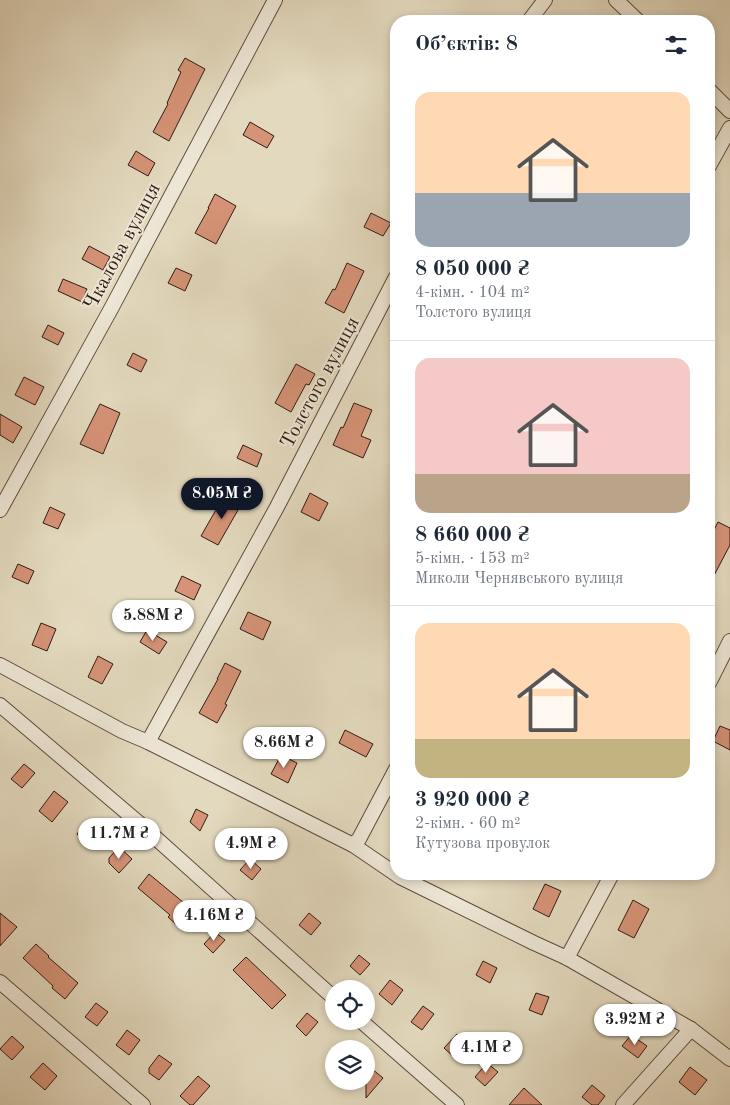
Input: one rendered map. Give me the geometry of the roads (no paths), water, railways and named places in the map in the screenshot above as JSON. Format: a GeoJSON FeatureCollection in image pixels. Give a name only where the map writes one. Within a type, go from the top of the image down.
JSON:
{"type":"FeatureCollection","features":[{"type":"Feature","properties":{"kind":"street","name":"Чкалова вулиця"},"geometry":{"type":"LineString","coordinates":[[0,510],[112,308],[275,0]]}},
{"type":"Feature","properties":{"kind":"street"},"geometry":{"type":"LineString","coordinates":[[534,15],[546,0]]}},
{"type":"Feature","properties":{"kind":"street"},"geometry":{"type":"LineString","coordinates":[[616,0],[632,15]]}},
{"type":"Feature","properties":{"kind":"street"},"geometry":{"type":"LineString","coordinates":[[715,96],[730,111]]}},
{"type":"Feature","properties":{"kind":"street"},"geometry":{"type":"LineString","coordinates":[[715,155],[730,128]]}},
{"type":"Feature","properties":{"kind":"street","name":"Толстого вулиця"},"geometry":{"type":"LineString","coordinates":[[148,742],[277,507],[390,290]]}},
{"type":"Feature","properties":{"kind":"street"},"geometry":{"type":"LineString","coordinates":[[715,671],[730,641]]}},
{"type":"Feature","properties":{"kind":"street"},"geometry":{"type":"LineString","coordinates":[[0,665],[122,731],[148,742],[353,845],[390,870]]}},
{"type":"Feature","properties":{"kind":"street"},"geometry":{"type":"LineString","coordinates":[[0,705],[139,823],[325,990]]}},
{"type":"Feature","properties":{"kind":"street"},"geometry":{"type":"LineString","coordinates":[[353,845],[359,839],[390,780]]}},
{"type":"Feature","properties":{"kind":"street"},"geometry":{"type":"LineString","coordinates":[[406,880],[534,944],[567,958],[691,1029],[730,1059]]}},
{"type":"Feature","properties":{"kind":"street"},"geometry":{"type":"LineString","coordinates":[[567,958],[609,880]]}},
{"type":"Feature","properties":{"kind":"street"},"geometry":{"type":"LineString","coordinates":[[0,982],[143,1105]]}},
{"type":"Feature","properties":{"kind":"street"},"geometry":{"type":"LineString","coordinates":[[623,1105],[691,1029]]}},
{"type":"Feature","properties":{"kind":"street"},"geometry":{"type":"LineString","coordinates":[[371,1030],[456,1105]]}}]}
